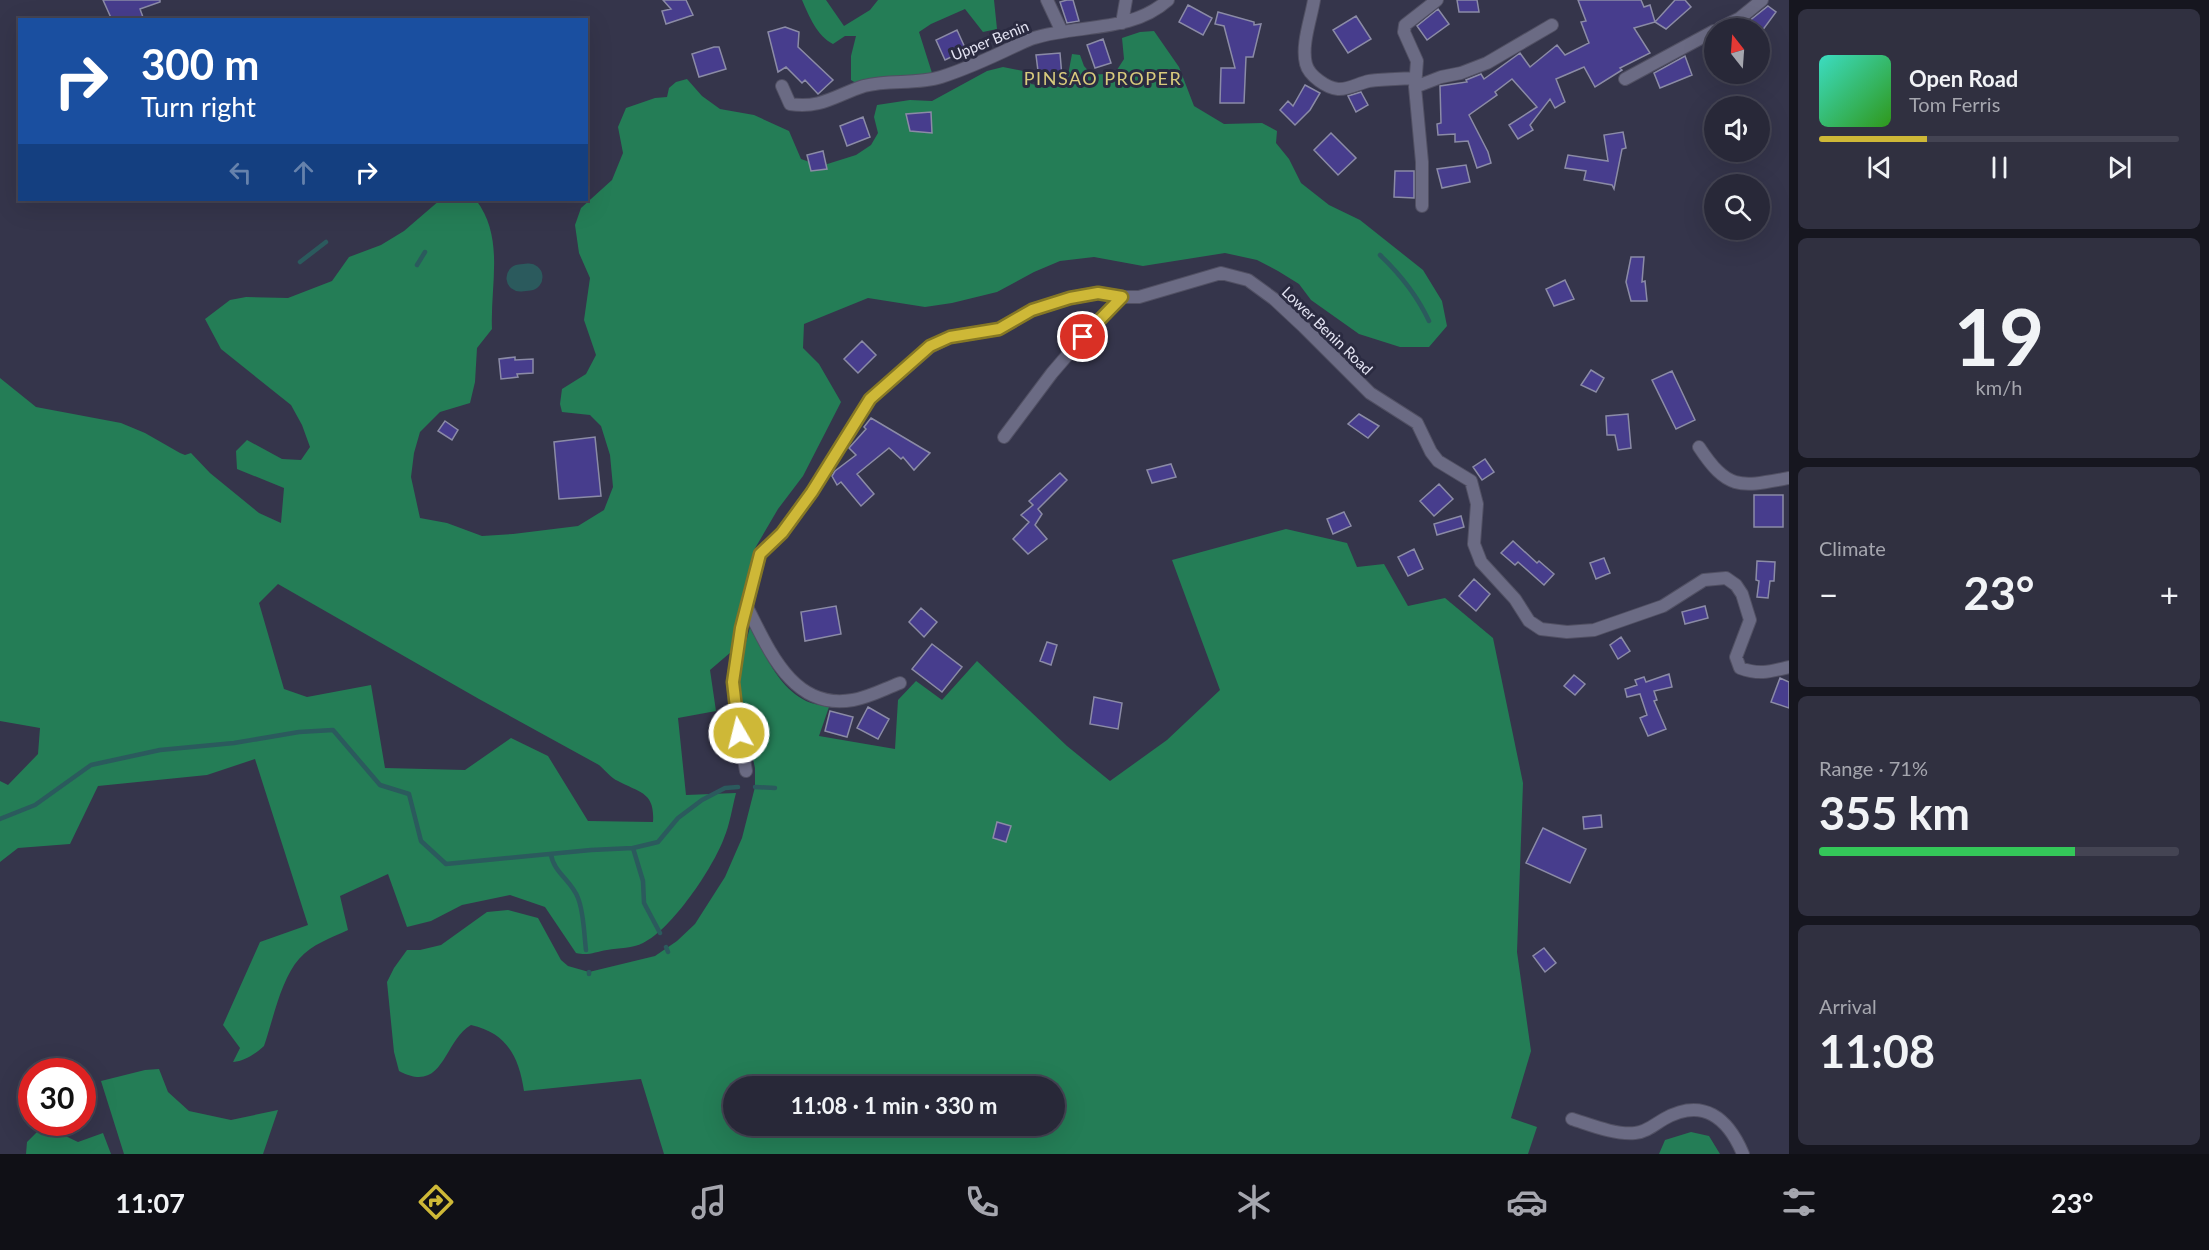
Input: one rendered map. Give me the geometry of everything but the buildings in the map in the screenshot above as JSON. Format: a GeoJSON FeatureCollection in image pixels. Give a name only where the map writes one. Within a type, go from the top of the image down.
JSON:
{"type":"FeatureCollection","features":[{"type":"Feature","properties":{"kind":"street"},"geometry":{"type":"LineString","coordinates":[[1047,0],[1062,32]]}},
{"type":"Feature","properties":{"kind":"street"},"geometry":{"type":"LineString","coordinates":[[1122,23],[1126,0]]}},
{"type":"Feature","properties":{"kind":"street","name":"Upper Benin"},"geometry":{"type":"LineString","coordinates":[[782,86],[790,104],[806,106],[823,104],[866,86],[926,81],[941,77],[1032,38],[1122,23],[1155,12],[1168,0]]}},
{"type":"Feature","properties":{"kind":"street"},"geometry":{"type":"LineString","coordinates":[[1314,0],[1306,43],[1306,64],[1317,78],[1331,87],[1340,89],[1383,79],[1415,82],[1461,73],[1487,63],[1552,25]]}},
{"type":"Feature","properties":{"kind":"street"},"geometry":{"type":"LineString","coordinates":[[1422,206],[1422,162],[1415,82],[1417,61],[1404,32],[1405,25],[1437,0]]}},
{"type":"Feature","properties":{"kind":"street"},"geometry":{"type":"LineString","coordinates":[[1740,18],[1762,0]]}},
{"type":"Feature","properties":{"kind":"street"},"geometry":{"type":"LineString","coordinates":[[1625,79],[1704,36]]}},
{"type":"Feature","properties":{"kind":"street","name":"Lower Benin Road"},"geometry":{"type":"LineString","coordinates":[[746,771],[733,682],[741,628],[760,554],[782,533],[812,492],[870,399],[930,346],[950,337],[999,329],[1032,310],[1070,298],[1098,293],[1139,297],[1221,273],[1248,280],[1274,299],[1370,393],[1417,423],[1438,461],[1471,481],[1477,504],[1473,544],[1481,562],[1515,599],[1529,621],[1541,629],[1567,632],[1594,630],[1662,606],[1704,580],[1726,578],[1736,585],[1742,594],[1750,620],[1736,657],[1740,668],[1753,673],[1766,673],[1789,667]]}},
{"type":"Feature","properties":{"kind":"street"},"geometry":{"type":"LineString","coordinates":[[1004,437],[1083,337],[1122,297]]}},
{"type":"Feature","properties":{"kind":"street"},"geometry":{"type":"LineString","coordinates":[[1699,447],[1713,469],[1725,479],[1740,483],[1768,483],[1789,478]]}},
{"type":"Feature","properties":{"kind":"street"},"geometry":{"type":"LineString","coordinates":[[747,607],[773,659],[784,673],[810,695],[834,702],[852,700],[882,692],[900,682]]}},
{"type":"Feature","properties":{"kind":"street"},"geometry":{"type":"LineString","coordinates":[[1572,1119],[1617,1131],[1635,1133],[1651,1128],[1664,1119],[1681,1112],[1695,1110],[1720,1118],[1735,1135],[1743,1154]]}},
{"type":"Feature","properties":{"kind":"green space"},"geometry":{"type":"Polygon","coordinates":[[[802,0],[826,0],[844,26],[870,10],[878,0],[994,0],[997,29],[983,32],[965,9],[919,32],[932,73],[859,85],[851,80],[851,56],[856,36],[845,36],[833,44],[827,40],[814,25],[802,0]]]}},
{"type":"Feature","properties":{"kind":"green space"},"geometry":{"type":"Polygon","coordinates":[[[1154,31],[1179,67],[1194,106],[1224,124],[1262,123],[1277,131],[1276,143],[1289,159],[1301,183],[1329,205],[1360,220],[1423,270],[1442,301],[1447,326],[1429,347],[1400,347],[1359,334],[1311,300],[1299,284],[1278,271],[1257,260],[1225,253],[1143,266],[1094,257],[1060,261],[997,292],[925,307],[868,298],[804,324],[803,348],[819,364],[841,402],[803,476],[778,509],[754,550],[731,652],[710,670],[716,711],[678,718],[686,795],[736,793],[726,833],[711,865],[678,912],[654,936],[635,946],[588,954],[576,953],[545,907],[510,895],[462,905],[431,921],[407,927],[388,874],[340,896],[348,930],[316,945],[299,959],[282,988],[264,1046],[250,1057],[233,1062],[240,1048],[223,1025],[260,942],[308,925],[255,759],[207,775],[98,786],[70,844],[18,848],[0,862],[0,781],[8,785],[38,754],[40,728],[0,721],[0,378],[36,407],[121,423],[145,433],[180,453],[185,455],[191,453],[210,473],[259,513],[281,523],[284,488],[237,469],[236,451],[247,440],[282,459],[301,460],[310,447],[302,425],[291,405],[221,349],[205,319],[230,300],[246,297],[288,298],[332,281],[349,257],[381,245],[404,231],[439,201],[477,201],[485,215],[493,246],[492,329],[477,348],[475,382],[470,403],[440,412],[420,432],[411,477],[420,518],[447,523],[482,536],[578,526],[604,510],[613,487],[610,455],[601,426],[590,415],[562,412],[560,404],[562,389],[586,374],[596,355],[584,320],[590,278],[579,253],[575,225],[581,208],[612,180],[623,153],[618,127],[626,108],[655,98],[667,97],[669,88],[676,82],[687,79],[702,96],[720,109],[754,115],[789,131],[801,159],[821,166],[856,155],[871,145],[878,133],[874,117],[877,105],[910,100],[932,101],[987,71],[1003,67],[1023,71],[1031,84],[1048,87],[1064,83],[1072,54],[1080,55],[1084,66],[1092,75],[1115,73],[1124,59],[1122,38],[1140,32],[1154,31]],[[278,584],[259,603],[284,689],[307,697],[371,685],[385,768],[465,770],[511,738],[548,756],[588,821],[653,822],[649,799],[639,791],[615,780],[599,765],[278,584]]]}},
{"type":"Feature","properties":{"kind":"green space"},"geometry":{"type":"Polygon","coordinates":[[[1286,529],[1347,543],[1357,567],[1384,564],[1408,606],[1445,598],[1493,638],[1523,783],[1517,952],[1531,1051],[1511,1118],[1537,1127],[1528,1154],[664,1154],[641,1079],[524,1091],[519,1067],[509,1048],[494,1034],[471,1025],[454,1042],[434,1071],[425,1076],[414,1077],[399,1071],[394,1052],[387,982],[407,950],[420,950],[441,945],[487,912],[508,910],[538,918],[561,960],[568,966],[589,972],[655,956],[677,941],[695,924],[725,877],[742,838],[755,787],[755,768],[738,691],[750,627],[779,678],[787,687],[806,701],[829,707],[819,736],[895,749],[898,700],[916,681],[942,700],[977,661],[1067,746],[1110,781],[1167,740],[1220,690],[1172,560],[1286,529]]]}},
{"type":"Feature","properties":{"kind":"green space"},"geometry":{"type":"Polygon","coordinates":[[[159,1069],[168,1092],[189,1111],[231,1120],[278,1110],[263,1154],[124,1154],[101,1081],[145,1070],[159,1069]]]}},
{"type":"Feature","properties":{"kind":"green space"},"geometry":{"type":"Polygon","coordinates":[[[1691,1132],[1709,1136],[1720,1154],[1659,1154],[1665,1140],[1691,1132]]]}},
{"type":"Feature","properties":{"kind":"green space"},"geometry":{"type":"Polygon","coordinates":[[[103,1133],[111,1154],[26,1154],[27,1142],[33,1136],[65,1136],[78,1142],[103,1133]]]}},
{"type":"Feature","properties":{"kind":"waterway"},"geometry":{"type":"LineString","coordinates":[[300,262],[326,242]]}},
{"type":"Feature","properties":{"kind":"waterway"},"geometry":{"type":"LineString","coordinates":[[417,265],[425,252]]}},
{"type":"Feature","properties":{"kind":"waterway"},"geometry":{"type":"LineString","coordinates":[[1380,255],[1408,286],[1429,321]]}},
{"type":"Feature","properties":{"kind":"waterway"},"geometry":{"type":"LineString","coordinates":[[520,278],[529,277]]}},
{"type":"Feature","properties":{"kind":"waterway"},"geometry":{"type":"LineString","coordinates":[[0,819],[35,805],[91,765],[160,750],[234,743],[299,732],[333,730],[380,785],[409,794],[421,841],[446,864],[633,848],[658,842],[678,818],[702,800],[725,788],[738,787]]}},
{"type":"Feature","properties":{"kind":"waterway"},"geometry":{"type":"LineString","coordinates":[[755,787],[775,788]]}},
{"type":"Feature","properties":{"kind":"waterway"},"geometry":{"type":"LineString","coordinates":[[633,848],[643,881],[644,903],[660,933]]}},
{"type":"Feature","properties":{"kind":"waterway"},"geometry":{"type":"LineString","coordinates":[[551,854],[555,866],[572,886],[578,898],[583,917],[586,950]]}},
{"type":"Feature","properties":{"kind":"waterway"},"geometry":{"type":"LineString","coordinates":[[666,947],[668,952]]}},
{"type":"Feature","properties":{"kind":"district","name":"PINSAO PROPER"},"geometry":{"type":"Point","coordinates":[1103,79]}},
{"type":"Feature","properties":{"kind":"route"},"geometry":{"type":"LineString","coordinates":[[739,733],[733,682],[741,628],[760,554],[782,533],[812,492],[870,399],[930,346],[950,337],[999,329],[1032,310],[1070,298],[1098,293],[1122,297],[1083,337]]}}]}
